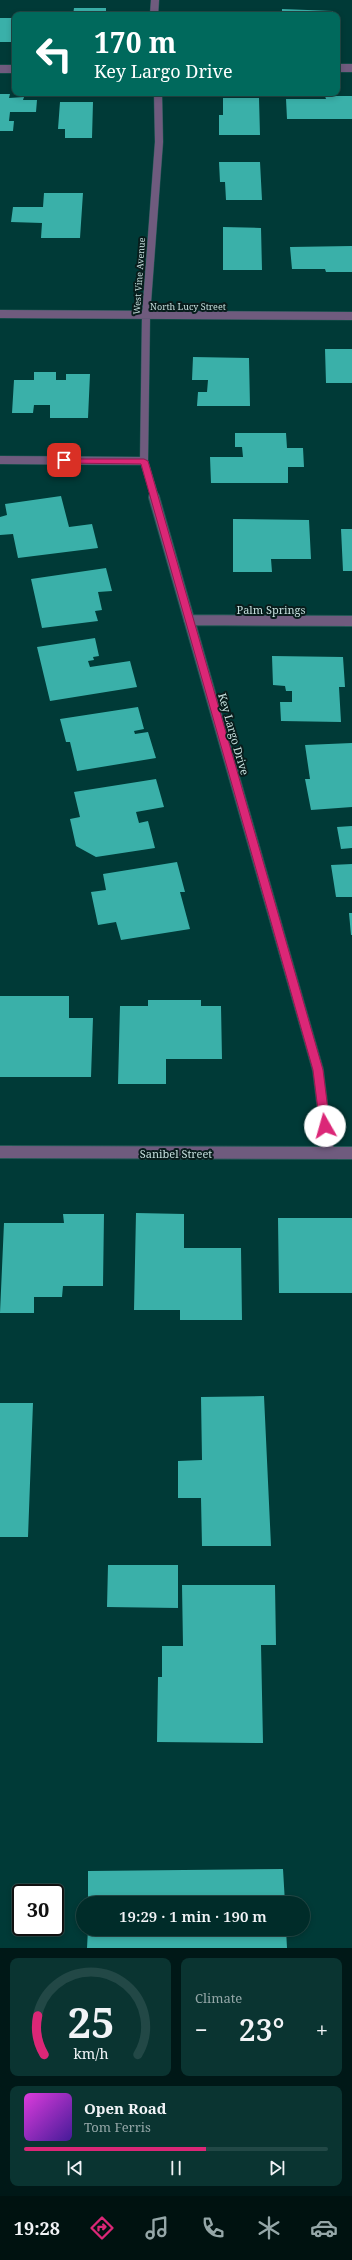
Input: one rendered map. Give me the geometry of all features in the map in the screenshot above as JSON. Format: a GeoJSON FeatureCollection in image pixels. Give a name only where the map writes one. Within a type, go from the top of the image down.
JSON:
{"type":"FeatureCollection","features":[{"type":"Feature","properties":{"kind":"street"},"geometry":{"type":"LineString","coordinates":[[154,12],[155,0]]}},
{"type":"Feature","properties":{"kind":"street"},"geometry":{"type":"LineString","coordinates":[[340,68],[352,68]]}},
{"type":"Feature","properties":{"kind":"street"},"geometry":{"type":"LineString","coordinates":[[0,69],[12,69]]}},
{"type":"Feature","properties":{"kind":"street","name":"West Vine Avenue"},"geometry":{"type":"LineString","coordinates":[[144,461],[146,316],[159,142],[158,96]]}},
{"type":"Feature","properties":{"kind":"street","name":"North Lucy Street"},"geometry":{"type":"LineString","coordinates":[[0,314],[352,316]]}},
{"type":"Feature","properties":{"kind":"street"},"geometry":{"type":"LineString","coordinates":[[0,460],[144,461]]}},
{"type":"Feature","properties":{"kind":"street","name":"Key Largo Drive"},"geometry":{"type":"LineString","coordinates":[[144,461],[318,1070],[328,1153]]}},
{"type":"Feature","properties":{"kind":"street","name":"Palm Springs"},"geometry":{"type":"LineString","coordinates":[[189,620],[352,621]]}},
{"type":"Feature","properties":{"kind":"street","name":"Sanibel Street"},"geometry":{"type":"LineString","coordinates":[[0,1152],[352,1153]]}},
{"type":"Feature","properties":{"kind":"building"},"geometry":{"type":"Polygon","coordinates":[[[74,8],[106,8],[106,12],[73,12],[74,8]]]}},
{"type":"Feature","properties":{"kind":"building"},"geometry":{"type":"Polygon","coordinates":[[[282,9],[333,11],[333,12],[282,12],[282,9]]]}},
{"type":"Feature","properties":{"kind":"building"},"geometry":{"type":"Polygon","coordinates":[[[0,18],[12,18],[12,42],[0,42],[0,18]]]}},
{"type":"Feature","properties":{"kind":"building"},"geometry":{"type":"Polygon","coordinates":[[[0,94],[10,94],[9,98],[24,97],[23,100],[37,100],[36,112],[10,112],[9,121],[14,121],[13,131],[0,131],[0,94]]]}},
{"type":"Feature","properties":{"kind":"building"},"geometry":{"type":"Polygon","coordinates":[[[325,96],[352,96],[352,119],[287,119],[286,99],[326,99],[325,96]]]}},
{"type":"Feature","properties":{"kind":"building"},"geometry":{"type":"Polygon","coordinates":[[[223,98],[259,98],[260,135],[219,135],[219,115],[223,115],[223,98]]]}},
{"type":"Feature","properties":{"kind":"building"},"geometry":{"type":"Polygon","coordinates":[[[60,102],[93,102],[92,138],[65,138],[65,129],[58,129],[60,102]]]}},
{"type":"Feature","properties":{"kind":"building"},"geometry":{"type":"Polygon","coordinates":[[[219,162],[260,162],[262,200],[226,200],[225,182],[220,182],[219,162]]]}},
{"type":"Feature","properties":{"kind":"building"},"geometry":{"type":"Polygon","coordinates":[[[44,193],[83,193],[80,238],[41,238],[42,223],[11,222],[13,207],[43,207],[44,193]]]}},
{"type":"Feature","properties":{"kind":"building"},"geometry":{"type":"Polygon","coordinates":[[[223,227],[261,228],[262,270],[223,270],[223,227]]]}},
{"type":"Feature","properties":{"kind":"building"},"geometry":{"type":"Polygon","coordinates":[[[352,246],[352,272],[326,272],[325,269],[292,269],[290,247],[352,246]]]}},
{"type":"Feature","properties":{"kind":"building"},"geometry":{"type":"Polygon","coordinates":[[[325,349],[352,349],[352,383],[326,383],[325,349]]]}},
{"type":"Feature","properties":{"kind":"building"},"geometry":{"type":"Polygon","coordinates":[[[193,357],[249,358],[250,406],[197,406],[198,392],[207,392],[208,380],[192,380],[193,357]]]}},
{"type":"Feature","properties":{"kind":"building"},"geometry":{"type":"Polygon","coordinates":[[[34,372],[56,372],[56,380],[66,380],[66,374],[90,374],[88,418],[50,418],[50,405],[34,405],[33,413],[12,413],[14,380],[34,380],[34,372]]]}},
{"type":"Feature","properties":{"kind":"building"},"geometry":{"type":"Polygon","coordinates":[[[235,433],[286,433],[287,448],[303,448],[304,467],[288,467],[288,483],[211,483],[210,457],[243,457],[242,447],[235,447],[235,433]]]}},
{"type":"Feature","properties":{"kind":"building"},"geometry":{"type":"Polygon","coordinates":[[[61,496],[69,527],[92,524],[98,548],[18,558],[13,534],[0,535],[0,517],[7,515],[5,504],[61,496]]]}},
{"type":"Feature","properties":{"kind":"building"},"geometry":{"type":"Polygon","coordinates":[[[233,519],[309,520],[311,559],[271,559],[272,572],[233,572],[233,519]]]}},
{"type":"Feature","properties":{"kind":"building"},"geometry":{"type":"Polygon","coordinates":[[[341,529],[352,529],[352,571],[343,571],[341,529]]]}},
{"type":"Feature","properties":{"kind":"building"},"geometry":{"type":"Polygon","coordinates":[[[106,568],[112,591],[98,592],[102,610],[95,611],[98,621],[42,628],[31,579],[106,568]]]}},
{"type":"Feature","properties":{"kind":"building"},"geometry":{"type":"Polygon","coordinates":[[[95,638],[99,656],[93,657],[94,660],[88,661],[90,667],[130,661],[137,687],[50,701],[37,647],[95,638]]]}},
{"type":"Feature","properties":{"kind":"building"},"geometry":{"type":"Polygon","coordinates":[[[272,656],[343,657],[345,687],[339,687],[341,722],[281,721],[280,702],[292,702],[292,691],[286,691],[285,686],[273,685],[272,656]]]}},
{"type":"Feature","properties":{"kind":"building"},"geometry":{"type":"Polygon","coordinates":[[[138,707],[144,729],[134,731],[135,734],[148,732],[156,758],[77,771],[70,742],[66,742],[60,719],[138,707]]]}},
{"type":"Feature","properties":{"kind":"building"},"geometry":{"type":"Polygon","coordinates":[[[352,743],[352,807],[311,810],[305,779],[310,779],[305,745],[352,743]]]}},
{"type":"Feature","properties":{"kind":"building"},"geometry":{"type":"Polygon","coordinates":[[[156,779],[164,807],[136,812],[139,823],[148,821],[155,848],[96,857],[76,846],[70,819],[80,817],[74,792],[156,779]]]}},
{"type":"Feature","properties":{"kind":"building"},"geometry":{"type":"Polygon","coordinates":[[[352,826],[352,848],[341,849],[337,827],[352,826]]]}},
{"type":"Feature","properties":{"kind":"building"},"geometry":{"type":"Polygon","coordinates":[[[177,862],[185,892],[180,892],[190,929],[121,940],[116,922],[98,925],[91,892],[106,890],[103,874],[177,862]]]}},
{"type":"Feature","properties":{"kind":"building"},"geometry":{"type":"Polygon","coordinates":[[[352,864],[352,897],[336,897],[331,865],[352,864]]]}},
{"type":"Feature","properties":{"kind":"building"},"geometry":{"type":"Polygon","coordinates":[[[349,913],[352,913],[352,935],[351,935],[349,913]]]}},
{"type":"Feature","properties":{"kind":"building"},"geometry":{"type":"Polygon","coordinates":[[[0,996],[69,996],[69,1018],[93,1018],[91,1077],[0,1077],[0,996]]]}},
{"type":"Feature","properties":{"kind":"building"},"geometry":{"type":"Polygon","coordinates":[[[148,1000],[201,1000],[201,1006],[221,1006],[222,1059],[166,1059],[166,1084],[118,1084],[120,1006],[148,1006],[148,1000]]]}},
{"type":"Feature","properties":{"kind":"building"},"geometry":{"type":"Polygon","coordinates":[[[136,1213],[184,1214],[184,1248],[241,1248],[242,1320],[180,1320],[180,1310],[134,1310],[136,1213]]]}},
{"type":"Feature","properties":{"kind":"building"},"geometry":{"type":"Polygon","coordinates":[[[63,1214],[104,1214],[103,1286],[63,1286],[62,1297],[34,1297],[34,1313],[0,1313],[4,1223],[64,1223],[63,1214]]]}},
{"type":"Feature","properties":{"kind":"building"},"geometry":{"type":"Polygon","coordinates":[[[278,1218],[352,1218],[352,1293],[279,1293],[278,1218]]]}},
{"type":"Feature","properties":{"kind":"building"},"geometry":{"type":"Polygon","coordinates":[[[264,1396],[271,1546],[202,1546],[201,1498],[178,1498],[178,1461],[202,1460],[201,1397],[264,1396]]]}},
{"type":"Feature","properties":{"kind":"building"},"geometry":{"type":"Polygon","coordinates":[[[0,1403],[33,1403],[28,1537],[0,1537],[0,1403]]]}},
{"type":"Feature","properties":{"kind":"building"},"geometry":{"type":"Polygon","coordinates":[[[108,1565],[178,1565],[178,1608],[107,1607],[108,1565]]]}},
{"type":"Feature","properties":{"kind":"building"},"geometry":{"type":"Polygon","coordinates":[[[182,1585],[275,1585],[276,1645],[261,1645],[263,1743],[157,1742],[158,1677],[162,1677],[162,1646],[183,1646],[182,1585]]]}},
{"type":"Feature","properties":{"kind":"building"},"geometry":{"type":"Polygon","coordinates":[[[283,1869],[285,1896],[88,1896],[88,1871],[283,1869]]]}},
{"type":"Feature","properties":{"kind":"building"},"geometry":{"type":"Polygon","coordinates":[[[88,1936],[286,1936],[287,1948],[87,1948],[88,1936]]]}},
{"type":"Feature","properties":{"kind":"route"},"geometry":{"type":"LineString","coordinates":[[64,460],[144,461],[318,1070],[325,1126]]}}]}
